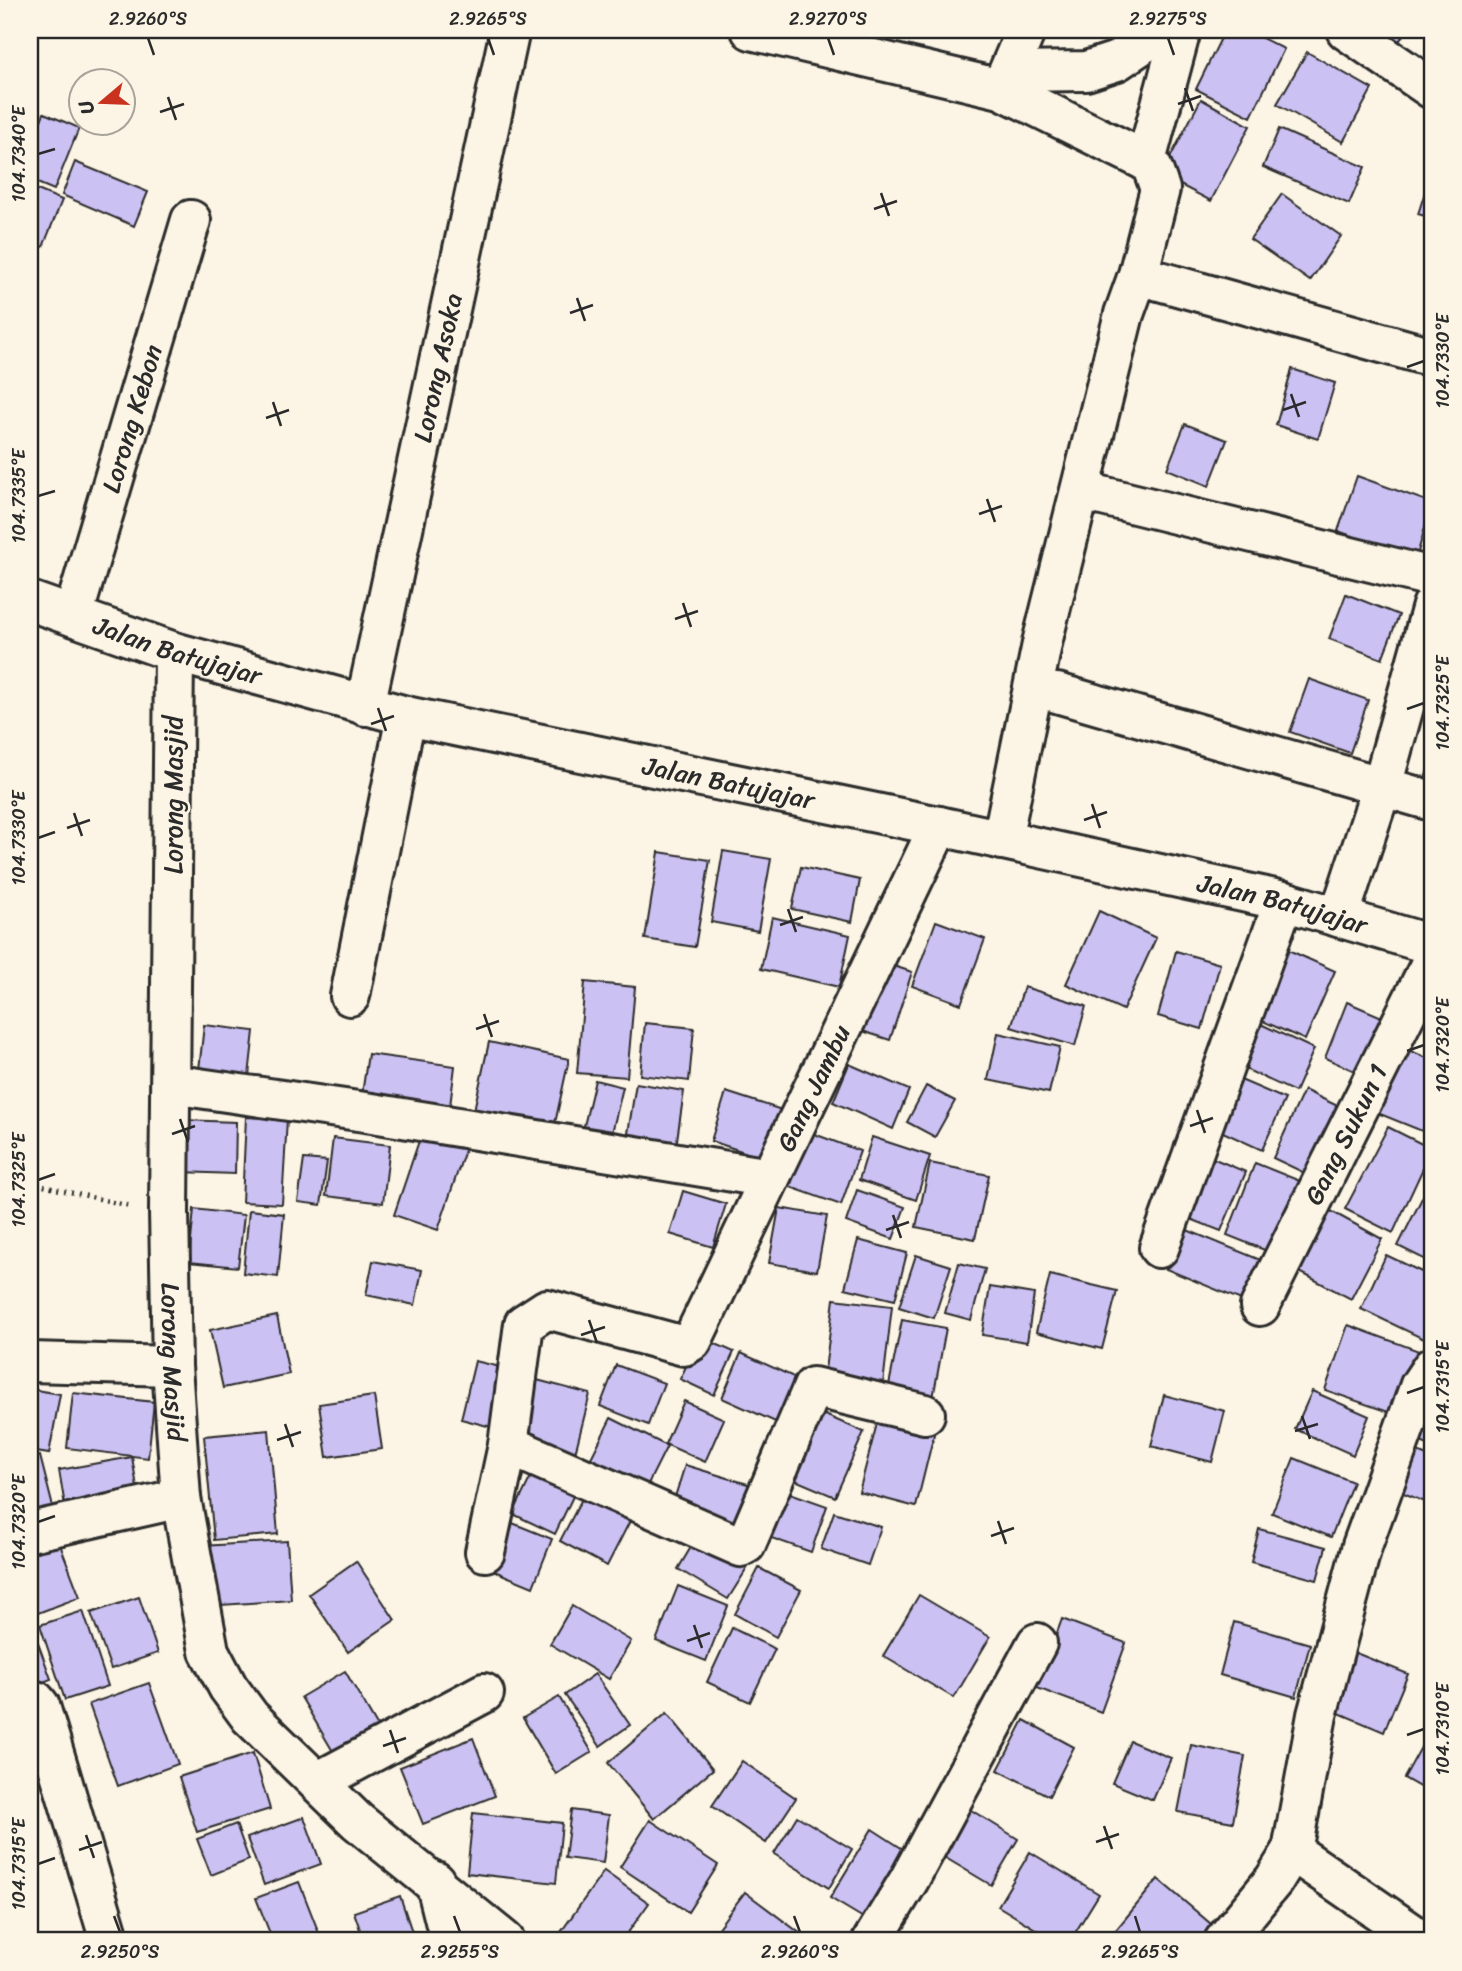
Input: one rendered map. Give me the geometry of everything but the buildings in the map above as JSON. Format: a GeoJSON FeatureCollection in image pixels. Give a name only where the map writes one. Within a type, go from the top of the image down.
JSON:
{"type":"FeatureCollection","features":[{"type":"Feature","properties":{"kind":"street","name":"Lorong Asoka"},"geometry":{"type":"LineString","coordinates":[[365,706],[510,30]]}},
{"type":"Feature","properties":{"kind":"street"},"geometry":{"type":"LineString","coordinates":[[751,30],[1006,80],[1086,71],[1117,61],[1163,30]]}},
{"type":"Feature","properties":{"kind":"street"},"geometry":{"type":"LineString","coordinates":[[1006,80],[1026,30]]}},
{"type":"Feature","properties":{"kind":"street"},"geometry":{"type":"LineString","coordinates":[[1146,161],[1181,30]]}},
{"type":"Feature","properties":{"kind":"street"},"geometry":{"type":"LineString","coordinates":[[1346,30],[1432,89]]}},
{"type":"Feature","properties":{"kind":"street"},"geometry":{"type":"LineString","coordinates":[[1002,840],[1043,639],[1124,314],[1138,275],[1160,189],[1152,167],[1146,161],[1006,80]]}},
{"type":"Feature","properties":{"kind":"street","name":"Lorong Kebon"},"geometry":{"type":"LineString","coordinates":[[73,616],[191,220]]}},
{"type":"Feature","properties":{"kind":"street"},"geometry":{"type":"LineString","coordinates":[[1138,275],[1432,357]]}},
{"type":"Feature","properties":{"kind":"street"},"geometry":{"type":"LineString","coordinates":[[1082,491],[1432,577]]}},
{"type":"Feature","properties":{"kind":"street","name":"Jalan Batujajar"},"geometry":{"type":"LineString","coordinates":[[30,601],[174,652],[365,706],[939,825],[1284,901],[1432,944]]}},
{"type":"Feature","properties":{"kind":"street"},"geometry":{"type":"LineString","coordinates":[[1339,917],[1382,786],[1432,606]]}},
{"type":"Feature","properties":{"kind":"street","name":"Lorong Masjid"},"geometry":{"type":"LineString","coordinates":[[174,652],[169,1212],[172,1366],[181,1498],[209,1651],[228,1687],[250,1717],[358,1821],[436,1881],[505,1941]]}},
{"type":"Feature","properties":{"kind":"street"},"geometry":{"type":"LineString","coordinates":[[1057,693],[1432,801]]}},
{"type":"Feature","properties":{"kind":"street"},"geometry":{"type":"LineString","coordinates":[[350,996],[406,716]]}},
{"type":"Feature","properties":{"kind":"street","name":"Gang Jambu"},"geometry":{"type":"LineString","coordinates":[[508,1445],[524,1324],[538,1312],[547,1309],[684,1346],[692,1341],[769,1178],[785,1154],[939,825]]}},
{"type":"Feature","properties":{"kind":"street"},"geometry":{"type":"LineString","coordinates":[[1159,1248],[1284,901]]}},
{"type":"Feature","properties":{"kind":"street","name":"Gang Sukun 1"},"geometry":{"type":"LineString","coordinates":[[1260,1306],[1432,961]]}},
{"type":"Feature","properties":{"kind":"street"},"geometry":{"type":"LineString","coordinates":[[171,1084],[386,1115],[769,1178]]}},
{"type":"Feature","properties":{"kind":"street"},"geometry":{"type":"LineString","coordinates":[[30,1362],[172,1366]]}},
{"type":"Feature","properties":{"kind":"street"},"geometry":{"type":"LineString","coordinates":[[1224,1941],[1274,1881],[1292,1851],[1317,1715],[1362,1546],[1420,1385],[1432,1367]]}},
{"type":"Feature","properties":{"kind":"street"},"geometry":{"type":"LineString","coordinates":[[485,1552],[508,1445],[741,1547],[747,1544],[813,1387],[925,1414]]}},
{"type":"Feature","properties":{"kind":"street"},"geometry":{"type":"LineString","coordinates":[[30,1532],[181,1498]]}},
{"type":"Feature","properties":{"kind":"street"},"geometry":{"type":"LineString","coordinates":[[872,1941],[909,1880],[1037,1643]]}},
{"type":"Feature","properties":{"kind":"street"},"geometry":{"type":"LineString","coordinates":[[317,1782],[484,1693]]}},
{"type":"Feature","properties":{"kind":"street"},"geometry":{"type":"LineString","coordinates":[[30,1700],[36,1701],[40,1706],[110,1941]]}},
{"type":"Feature","properties":{"kind":"street"},"geometry":{"type":"LineString","coordinates":[[1292,1851],[1423,1941]]}},
{"type":"Feature","properties":{"kind":"street"},"geometry":{"type":"LineString","coordinates":[[436,1881],[450,1941]]}},
{"type":"Feature","properties":{"kind":"path"},"geometry":{"type":"LineString","coordinates":[[30,1183],[169,1212]]}}]}
